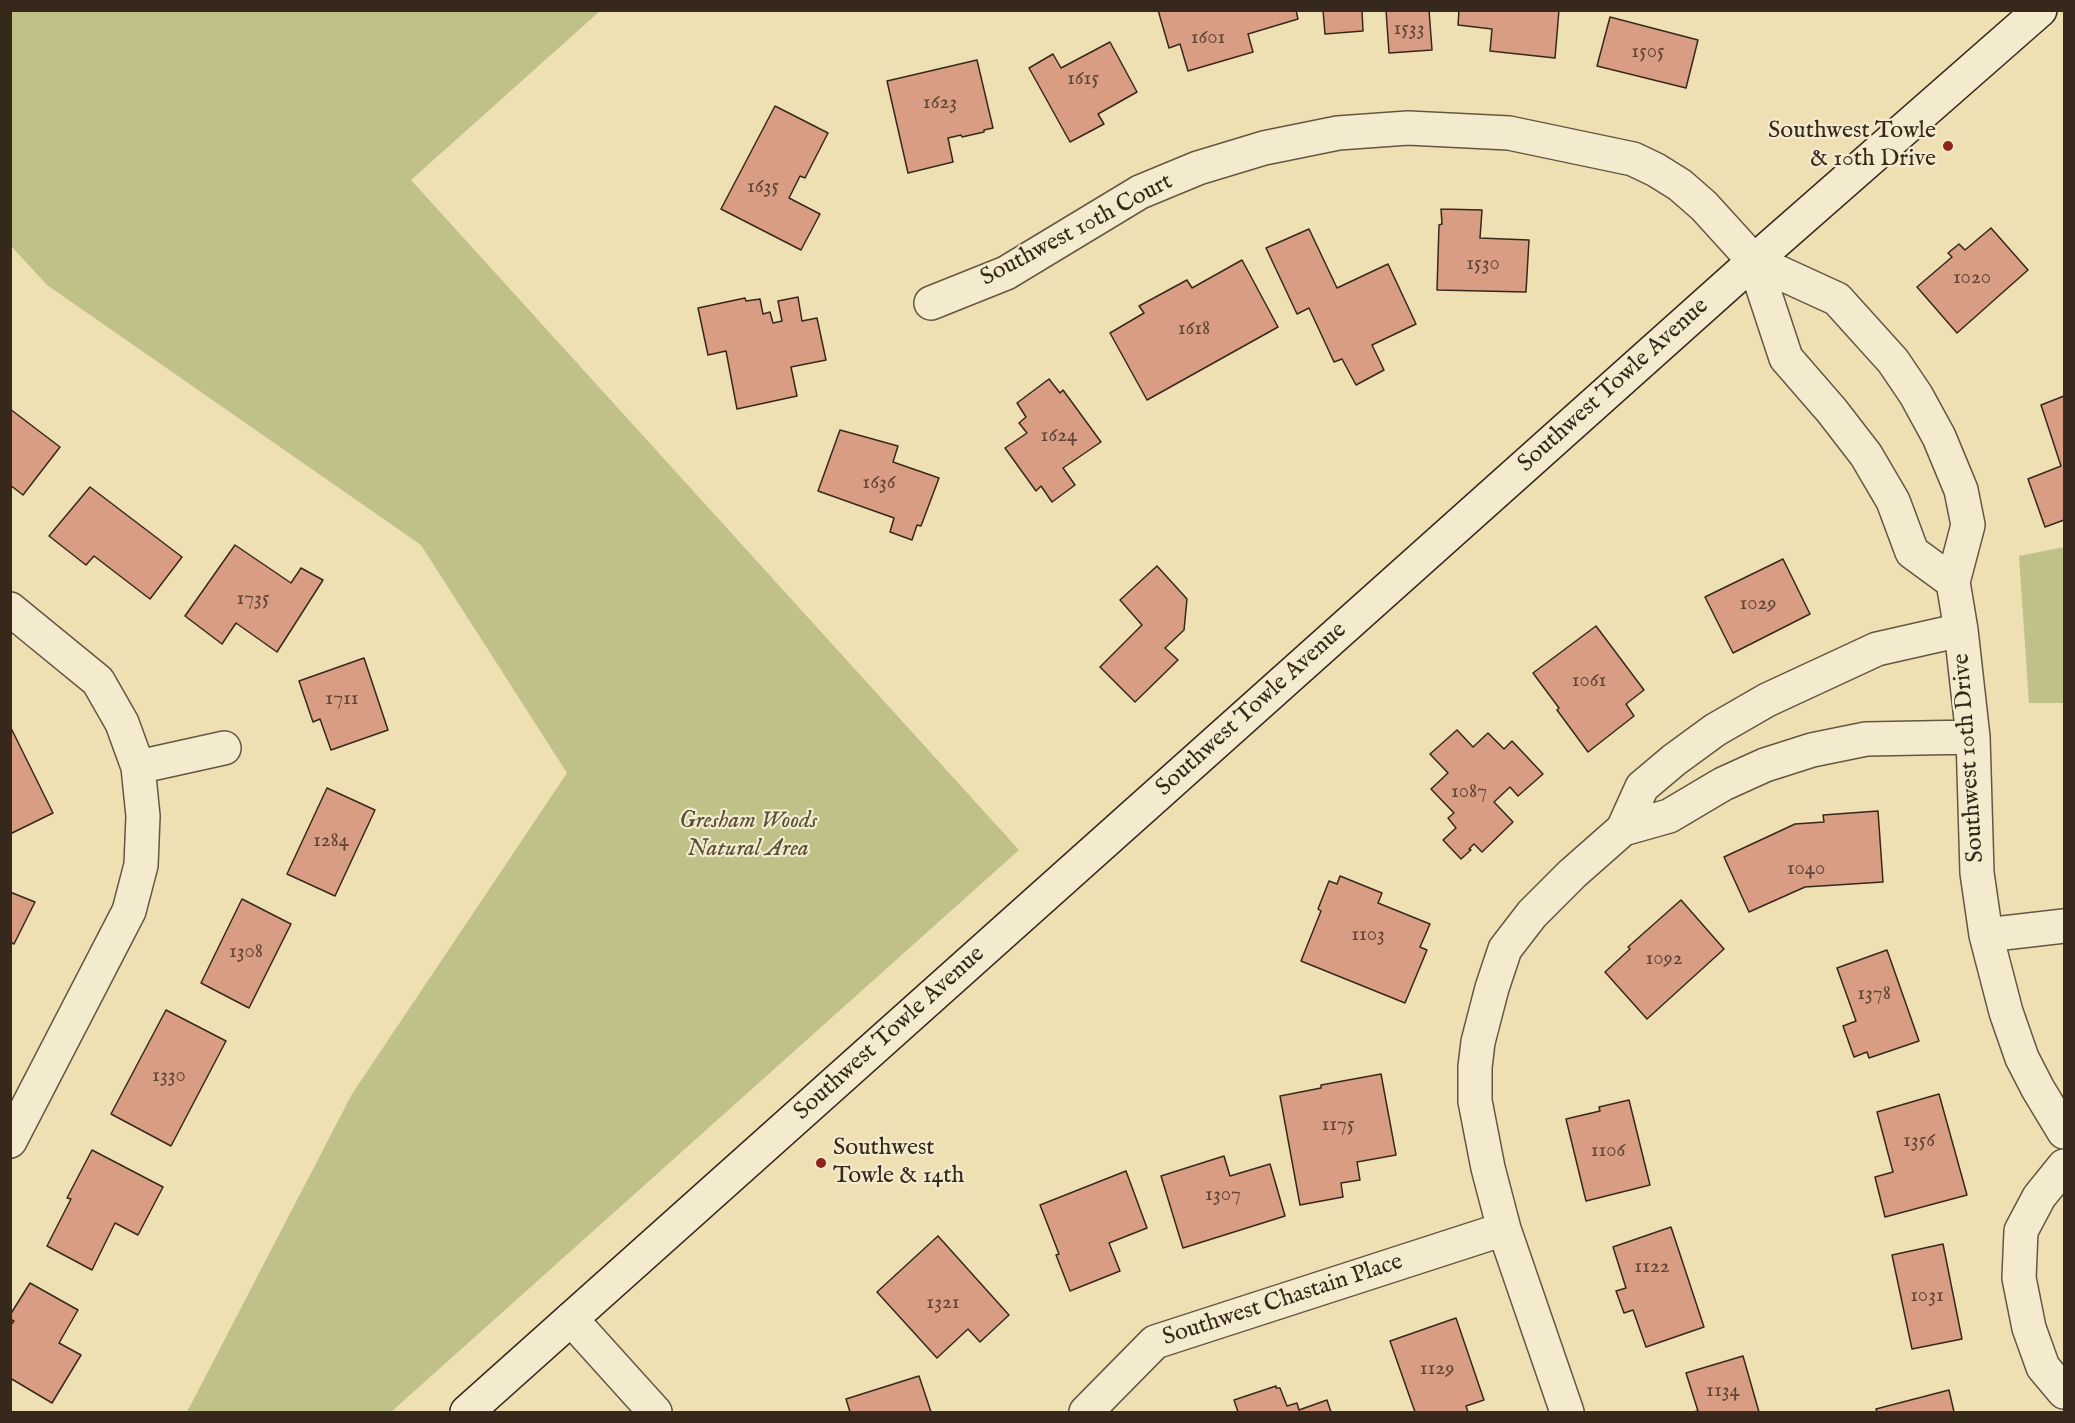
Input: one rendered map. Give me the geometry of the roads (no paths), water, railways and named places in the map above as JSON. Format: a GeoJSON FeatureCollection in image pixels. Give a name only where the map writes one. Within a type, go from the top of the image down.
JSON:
{"type":"FeatureCollection","features":[{"type":"Feature","properties":{"kind":"street","name":"Southwest Towle Avenue"},"geometry":{"type":"LineString","coordinates":[[467,1413],[1754,261],[2040,10]]}},
{"type":"Feature","properties":{"kind":"street","name":"Southwest 10th Court"},"geometry":{"type":"LineString","coordinates":[[931,303],[1006,273],[1140,192],[1198,168],[1264,148],[1338,133],[1408,128],[1509,133],[1633,159],[1680,185],[1704,206],[1754,261]]}},
{"type":"Feature","properties":{"kind":"street"},"geometry":{"type":"LineString","coordinates":[[1754,261],[1786,358],[1866,455],[1893,501],[1912,552],[1953,582]]}},
{"type":"Feature","properties":{"kind":"street","name":"Southwest 10th Drive"},"geometry":{"type":"LineString","coordinates":[[1754,261],[1837,299],[1893,361],[1916,395],[1939,436],[1961,490],[1968,525],[1953,582],[1973,737],[1977,873],[1986,935],[2006,1012],[2022,1058],[2038,1089],[2063,1128]]}},
{"type":"Feature","properties":{"kind":"street"},"geometry":{"type":"LineString","coordinates":[[10,609],[98,681],[122,723],[138,767],[143,816],[141,865],[129,911],[10,1141]]}},
{"type":"Feature","properties":{"kind":"street"},"geometry":{"type":"LineString","coordinates":[[1567,1413],[1504,1229],[1488,1168],[1475,1101],[1478,1042],[1505,949],[1533,914],[1572,874],[1623,829],[1642,787],[1715,730],[1767,700],[1877,649],[1961,630]]}},
{"type":"Feature","properties":{"kind":"street"},"geometry":{"type":"LineString","coordinates":[[1623,829],[1669,816],[1723,784],[1765,765],[1812,750],[1866,740],[1973,737]]}},
{"type":"Feature","properties":{"kind":"street"},"geometry":{"type":"LineString","coordinates":[[138,767],[224,748]]}},
{"type":"Feature","properties":{"kind":"street"},"geometry":{"type":"LineString","coordinates":[[1986,935],[2064,926]]}},
{"type":"Feature","properties":{"kind":"street"},"geometry":{"type":"LineString","coordinates":[[2064,1166],[2039,1197],[2021,1231],[2019,1278],[2029,1329],[2043,1367],[2064,1392]]}},
{"type":"Feature","properties":{"kind":"street","name":"Southwest Chastain Place"},"geometry":{"type":"LineString","coordinates":[[1086,1413],[1155,1342],[1504,1229]]}},
{"type":"Feature","properties":{"kind":"street"},"geometry":{"type":"LineString","coordinates":[[571,1319],[655,1413]]}},
{"type":"Feature","properties":{"kind":"place","name":"Southwest Towle & 10th Drive"},"geometry":{"type":"Point","coordinates":[1948,146]}},
{"type":"Feature","properties":{"kind":"place","name":"Southwest Towle & 14th"},"geometry":{"type":"Point","coordinates":[821,1163]}},
{"type":"Feature","properties":{"kind":"park label","name":"Gresham Woods Natural Area"},"geometry":{"type":"Point","coordinates":[748,836]}}]}
